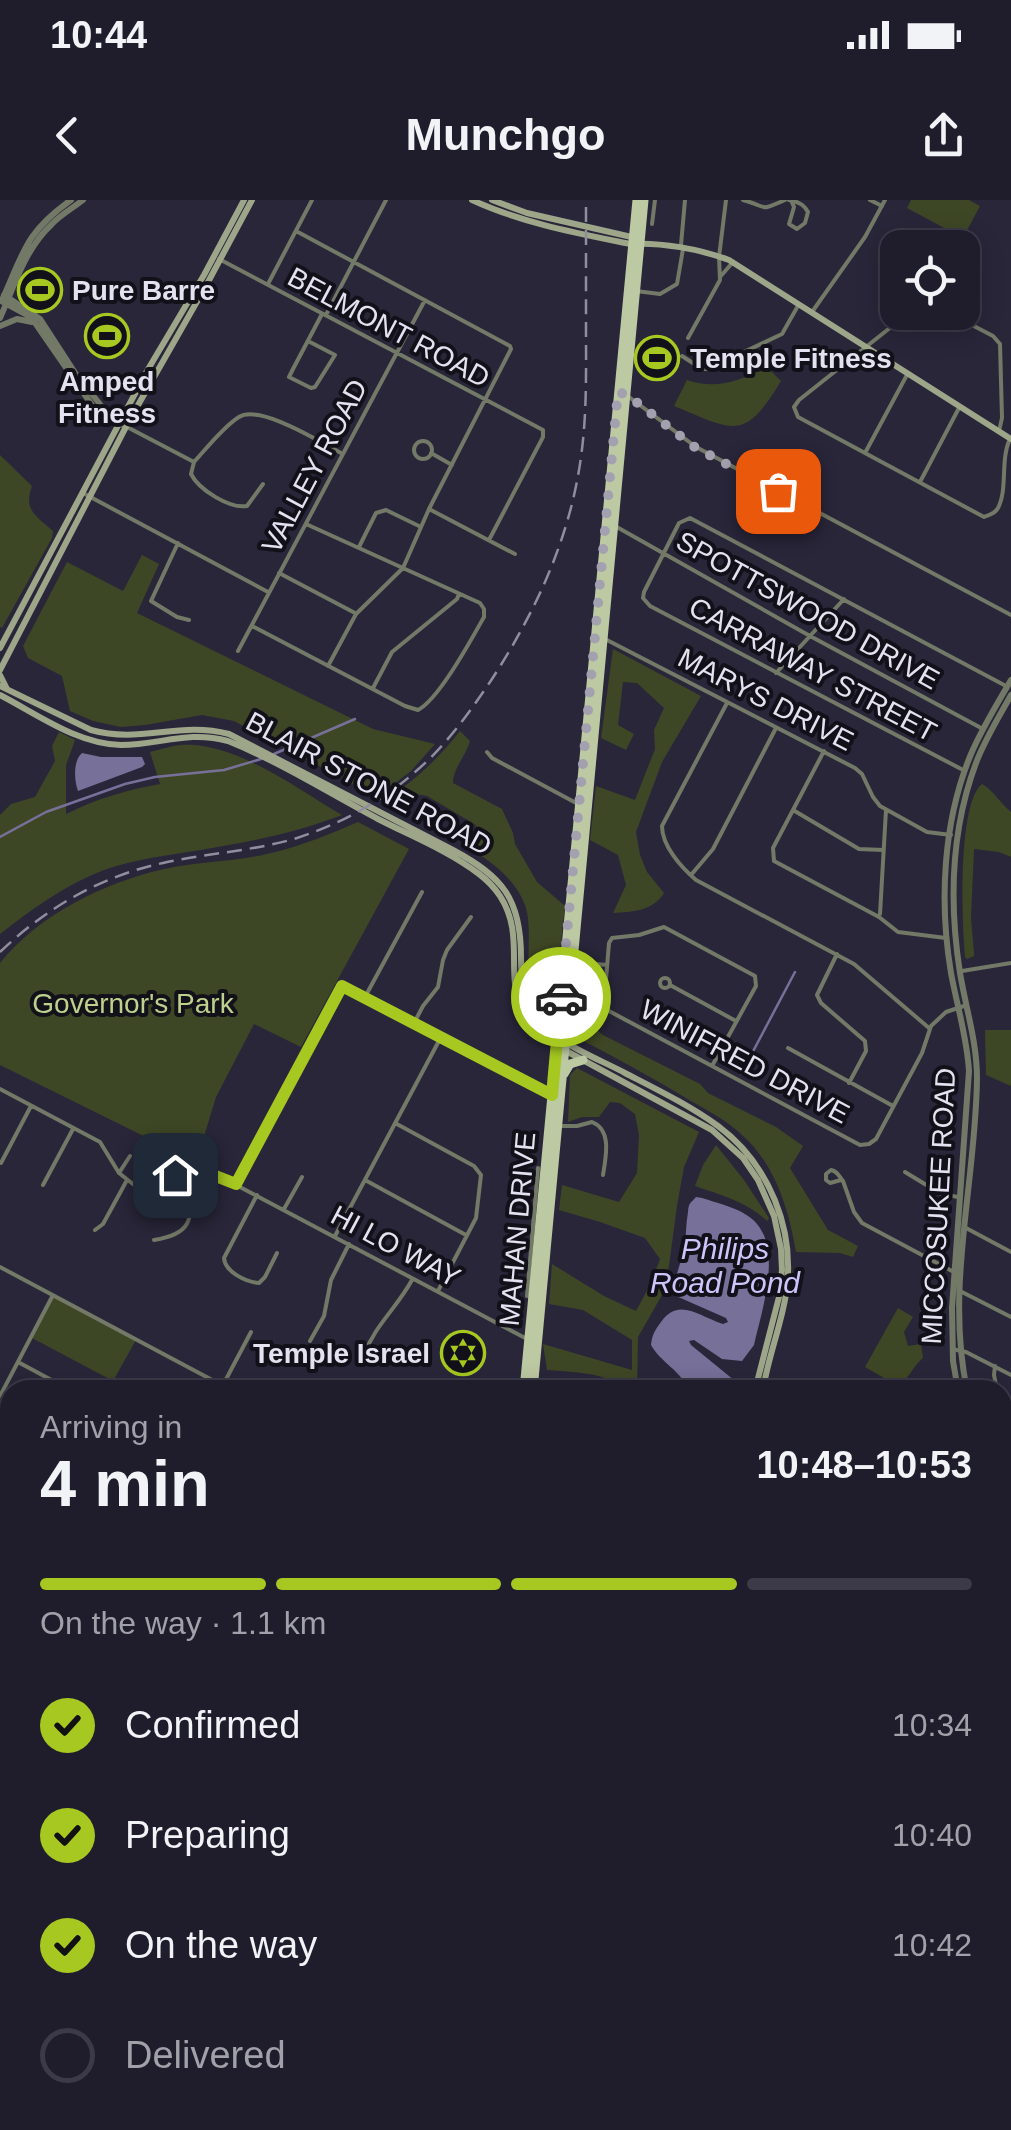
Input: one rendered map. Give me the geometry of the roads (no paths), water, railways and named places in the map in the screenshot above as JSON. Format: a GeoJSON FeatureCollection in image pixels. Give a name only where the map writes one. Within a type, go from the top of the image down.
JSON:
{"type":"FeatureCollection","features":[{"type":"Feature","properties":{"kind":"main road"},"geometry":{"type":"LineString","coordinates":[[0,648],[86,495],[163,342],[217,259],[248,200]]}},
{"type":"Feature","properties":{"kind":"main road"},"geometry":{"type":"LineString","coordinates":[[472,200],[572,228],[732,262],[1011,438]]}},
{"type":"Feature","properties":{"kind":"main road"},"geometry":{"type":"LineString","coordinates":[[492,200],[531,218]]}},
{"type":"Feature","properties":{"kind":"main road"},"geometry":{"type":"LineString","coordinates":[[636,241],[649,222],[641,200]]}},
{"type":"Feature","properties":{"kind":"main road"},"geometry":{"type":"LineString","coordinates":[[636,241],[641,200]]}},
{"type":"Feature","properties":{"kind":"main road","name":"MAHAN DRIVE"},"geometry":{"type":"LineString","coordinates":[[627,345],[636,291],[636,241]]}},
{"type":"Feature","properties":{"kind":"main road","name":"MAHAN DRIVE"},"geometry":{"type":"LineString","coordinates":[[534,1380],[538,1254],[552,1095],[573,962],[583,805],[636,241]]}},
{"type":"Feature","properties":{"kind":"main road"},"geometry":{"type":"LineString","coordinates":[[3,690],[0,672],[86,495]]}},
{"type":"Feature","properties":{"kind":"main road","name":"BLAIR STONE ROAD"},"geometry":{"type":"LineString","coordinates":[[3,690],[105,734],[132,736],[184,728],[229,734],[454,855],[491,884],[515,923],[527,998],[561,1044],[665,1094],[720,1127],[744,1150],[767,1182],[784,1226],[788,1275],[765,1380]]}},
{"type":"Feature","properties":{"kind":"main road","name":"BLAIR STONE ROAD"},"geometry":{"type":"LineString","coordinates":[[3,690],[86,739],[136,744],[202,736],[253,749]]}},
{"type":"Feature","properties":{"kind":"main road"},"geometry":{"type":"LineString","coordinates":[[54,723],[58,714]]}},
{"type":"Feature","properties":{"kind":"main road","name":"MAHAN DRIVE"},"geometry":{"type":"LineString","coordinates":[[542,1212],[559,1126],[563,1076],[560,1016],[579,855]]}},
{"type":"Feature","properties":{"kind":"main road","name":"BLAIR STONE ROAD"},"geometry":{"type":"LineString","coordinates":[[515,923],[513,972],[517,997],[531,1024],[583,1060],[712,1130],[743,1158],[764,1192],[779,1236],[782,1270],[758,1380]]}},
{"type":"Feature","properties":{"kind":"main road"},"geometry":{"type":"LineString","coordinates":[[517,997],[527,998]]}},
{"type":"Feature","properties":{"kind":"main road"},"geometry":{"type":"LineString","coordinates":[[543,1024],[553,1023],[560,1016]]}},
{"type":"Feature","properties":{"kind":"main road"},"geometry":{"type":"LineString","coordinates":[[563,1076],[570,1064],[583,1060]]}},
{"type":"Feature","properties":{"kind":"main road","name":"MAHAN DRIVE"},"geometry":{"type":"LineString","coordinates":[[526,1380],[534,1340]]}},
{"type":"Feature","properties":{"kind":"street"},"geometry":{"type":"LineString","coordinates":[[267,285],[312,200]]}},
{"type":"Feature","properties":{"kind":"street"},"geometry":{"type":"LineString","coordinates":[[308,342],[334,356],[316,388],[289,377],[308,342],[354,262],[386,200]]}},
{"type":"Feature","properties":{"kind":"street"},"geometry":{"type":"LineString","coordinates":[[649,222],[655,200]]}},
{"type":"Feature","properties":{"kind":"street"},"geometry":{"type":"LineString","coordinates":[[636,291],[660,294],[677,284],[685,200]]}},
{"type":"Feature","properties":{"kind":"street"},"geometry":{"type":"LineString","coordinates":[[688,338],[718,286],[726,200]]}},
{"type":"Feature","properties":{"kind":"street"},"geometry":{"type":"LineString","coordinates":[[743,200],[766,208],[788,200],[804,206],[807,218],[800,228],[789,224],[794,207],[788,200]]}},
{"type":"Feature","properties":{"kind":"street"},"geometry":{"type":"LineString","coordinates":[[870,200],[882,206]]}},
{"type":"Feature","properties":{"kind":"street"},"geometry":{"type":"LineString","coordinates":[[812,312],[865,237],[885,200]]}},
{"type":"Feature","properties":{"kind":"street"},"geometry":{"type":"LineString","coordinates":[[37,324],[17,318],[0,322],[5,296],[44,221],[78,201]]}},
{"type":"Feature","properties":{"kind":"street"},"geometry":{"type":"LineString","coordinates":[[296,231],[510,346],[510,354],[429,508],[403,568],[356,614],[328,666]]}},
{"type":"Feature","properties":{"kind":"street","name":"BELMONT ROAD"},"geometry":{"type":"LineString","coordinates":[[217,259],[543,430],[489,540]]}},
{"type":"Feature","properties":{"kind":"street"},"geometry":{"type":"LineString","coordinates":[[720,277],[732,262]]}},
{"type":"Feature","properties":{"kind":"street"},"geometry":{"type":"LineString","coordinates":[[5,296],[40,319],[96,402],[123,425]]}},
{"type":"Feature","properties":{"kind":"street"},"geometry":{"type":"LineString","coordinates":[[5,296],[37,324],[102,416],[194,462]]}},
{"type":"Feature","properties":{"kind":"street","name":"VALLEY ROAD"},"geometry":{"type":"LineString","coordinates":[[238,652],[424,300]]}},
{"type":"Feature","properties":{"kind":"street"},"geometry":{"type":"LineString","coordinates":[[682,356],[708,370],[782,334],[799,304]]}},
{"type":"Feature","properties":{"kind":"street"},"geometry":{"type":"LineString","coordinates":[[980,329],[1000,344],[999,431]]}},
{"type":"Feature","properties":{"kind":"street"},"geometry":{"type":"LineString","coordinates":[[887,330],[796,402],[795,412],[802,421],[980,516],[996,511],[1011,438]]}},
{"type":"Feature","properties":{"kind":"street"},"geometry":{"type":"LineString","coordinates":[[864,454],[908,374]]}},
{"type":"Feature","properties":{"kind":"street"},"geometry":{"type":"LineString","coordinates":[[622,394],[696,448],[1011,614]]}},
{"type":"Feature","properties":{"kind":"street"},"geometry":{"type":"LineString","coordinates":[[920,484],[960,406]]}},
{"type":"Feature","properties":{"kind":"street"},"geometry":{"type":"LineString","coordinates":[[263,484],[247,506],[238,508],[198,486],[191,474],[194,462],[238,418],[248,414],[268,417],[343,454]]}},
{"type":"Feature","properties":{"kind":"street"},"geometry":{"type":"LineString","coordinates":[[431,453],[452,465]]}},
{"type":"Feature","properties":{"kind":"street"},"geometry":{"type":"LineString","coordinates":[[86,495],[269,592]]}},
{"type":"Feature","properties":{"kind":"street"},"geometry":{"type":"LineString","coordinates":[[429,508],[514,554]]}},
{"type":"Feature","properties":{"kind":"street"},"geometry":{"type":"LineString","coordinates":[[359,547],[381,510],[421,527]]}},
{"type":"Feature","properties":{"kind":"street"},"geometry":{"type":"LineString","coordinates":[[663,553],[680,523],[685,518],[692,519],[1010,687]]}},
{"type":"Feature","properties":{"kind":"street"},"geometry":{"type":"LineString","coordinates":[[252,626],[419,710],[450,673],[485,613],[481,604],[306,524]]}},
{"type":"Feature","properties":{"kind":"street","name":"SPOTTSWOOD DRIVE"},"geometry":{"type":"LineString","coordinates":[[610,527],[987,731]]}},
{"type":"Feature","properties":{"kind":"street"},"geometry":{"type":"LineString","coordinates":[[178,544],[152,601],[189,620]]}},
{"type":"Feature","properties":{"kind":"street","name":"CARRAWAY STREET"},"geometry":{"type":"LineString","coordinates":[[663,553],[644,592],[644,600],[650,606],[968,773]]}},
{"type":"Feature","properties":{"kind":"street"},"geometry":{"type":"LineString","coordinates":[[279,574],[356,614]]}},
{"type":"Feature","properties":{"kind":"street"},"geometry":{"type":"LineString","coordinates":[[372,689],[392,652],[459,594]]}},
{"type":"Feature","properties":{"kind":"street"},"geometry":{"type":"LineString","coordinates":[[776,673],[844,599]]}},
{"type":"Feature","properties":{"kind":"street","name":"MARYS DRIVE"},"geometry":{"type":"LineString","coordinates":[[599,638],[859,771],[873,797],[886,810],[927,832],[953,835]]}},
{"type":"Feature","properties":{"kind":"street","name":"MICCOSUKEE ROAD"},"geometry":{"type":"LineString","coordinates":[[968,773],[1010,687]]}},
{"type":"Feature","properties":{"kind":"street"},"geometry":{"type":"LineString","coordinates":[[726,702],[662,826],[675,856],[690,875],[707,887],[863,970],[929,1028]]}},
{"type":"Feature","properties":{"kind":"street"},"geometry":{"type":"LineString","coordinates":[[690,875],[714,849],[776,728]]}},
{"type":"Feature","properties":{"kind":"street","name":"MICCOSUKEE ROAD"},"geometry":{"type":"LineString","coordinates":[[961,1380],[956,1349],[957,1291],[972,1091],[963,1006],[948,938],[946,895],[953,835],[970,756],[987,731]]}},
{"type":"Feature","properties":{"kind":"street"},"geometry":{"type":"LineString","coordinates":[[824,751],[773,848],[774,861],[879,916],[898,932],[948,938]]}},
{"type":"Feature","properties":{"kind":"street"},"geometry":{"type":"LineString","coordinates":[[487,752],[583,805]]}},
{"type":"Feature","properties":{"kind":"street"},"geometry":{"type":"LineString","coordinates":[[793,810],[859,848],[884,850]]}},
{"type":"Feature","properties":{"kind":"street"},"geometry":{"type":"LineString","coordinates":[[879,916],[886,810]]}},
{"type":"Feature","properties":{"kind":"street","name":"MICCOSUKEE ROAD"},"geometry":{"type":"LineString","coordinates":[[953,835],[956,972]]}},
{"type":"Feature","properties":{"kind":"street"},"geometry":{"type":"LineString","coordinates":[[365,998],[422,892]]}},
{"type":"Feature","properties":{"kind":"street"},"geometry":{"type":"LineString","coordinates":[[414,1023],[438,987],[447,950],[471,917]]}},
{"type":"Feature","properties":{"kind":"street"},"geometry":{"type":"LineString","coordinates":[[573,962],[607,965],[609,942],[615,937],[664,927],[752,973],[756,986],[712,1066]]}},
{"type":"Feature","properties":{"kind":"street"},"geometry":{"type":"LineString","coordinates":[[837,954],[817,995],[866,1044],[849,1083]]}},
{"type":"Feature","properties":{"kind":"street"},"geometry":{"type":"LineString","coordinates":[[956,972],[1011,962]]}},
{"type":"Feature","properties":{"kind":"street","name":"WINIFRED DRIVE"},"geometry":{"type":"LineString","coordinates":[[607,965],[605,1007],[860,1145],[876,1138],[893,1106]]}},
{"type":"Feature","properties":{"kind":"street"},"geometry":{"type":"LineString","coordinates":[[670,985],[736,1022]]}},
{"type":"Feature","properties":{"kind":"street"},"geometry":{"type":"LineString","coordinates":[[236,1184],[342,986],[552,1095]]}},
{"type":"Feature","properties":{"kind":"street"},"geometry":{"type":"LineString","coordinates":[[788,1048],[893,1106],[922,1053],[929,1028],[940,1016],[963,1006]]}},
{"type":"Feature","properties":{"kind":"street"},"geometry":{"type":"LineString","coordinates":[[334,1236],[441,1037]]}},
{"type":"Feature","properties":{"kind":"street"},"geometry":{"type":"LineString","coordinates":[[0,1089],[102,1144],[119,1172],[138,1188],[146,1190],[166,1177],[190,1175],[190,1217],[185,1227],[173,1236],[154,1240]]}},
{"type":"Feature","properties":{"kind":"street","name":"MICCOSUKEE ROAD"},"geometry":{"type":"LineString","coordinates":[[957,1291],[953,1271],[960,1227],[958,1197],[972,1091]]}},
{"type":"Feature","properties":{"kind":"street"},"geometry":{"type":"LineString","coordinates":[[1,1163],[31,1106]]}},
{"type":"Feature","properties":{"kind":"street"},"geometry":{"type":"LineString","coordinates":[[559,1126],[592,1122],[601,1126],[603,1174]]}},
{"type":"Feature","properties":{"kind":"street"},"geometry":{"type":"LineString","coordinates":[[395,1124],[480,1172],[477,1212],[438,1292]]}},
{"type":"Feature","properties":{"kind":"street"},"geometry":{"type":"LineString","coordinates":[[42,1184],[73,1128]]}},
{"type":"Feature","properties":{"kind":"street"},"geometry":{"type":"LineString","coordinates":[[119,1172],[130,1156]]}},
{"type":"Feature","properties":{"kind":"street"},"geometry":{"type":"LineString","coordinates":[[526,1296],[538,1254],[542,1212],[538,1168]]}},
{"type":"Feature","properties":{"kind":"street"},"geometry":{"type":"LineString","coordinates":[[905,1172],[937,1192],[958,1197]]}},
{"type":"Feature","properties":{"kind":"street","name":"HI LO WAY"},"geometry":{"type":"LineString","coordinates":[[190,1175],[219,1176],[236,1184],[534,1340]]}},
{"type":"Feature","properties":{"kind":"street"},"geometry":{"type":"LineString","coordinates":[[284,1209],[302,1177]]}},
{"type":"Feature","properties":{"kind":"street"},"geometry":{"type":"LineString","coordinates":[[94,1230],[103,1224],[128,1180]]}},
{"type":"Feature","properties":{"kind":"street"},"geometry":{"type":"LineString","coordinates":[[364,1180],[468,1236]]}},
{"type":"Feature","properties":{"kind":"street"},"geometry":{"type":"LineString","coordinates":[[842,1180],[862,1223],[953,1271]]}},
{"type":"Feature","properties":{"kind":"street"},"geometry":{"type":"LineString","coordinates":[[258,1195],[224,1258],[224,1265],[259,1282],[277,1253]]}},
{"type":"Feature","properties":{"kind":"street"},"geometry":{"type":"LineString","coordinates":[[960,1227],[1009,1251],[1011,1244]]}},
{"type":"Feature","properties":{"kind":"street"},"geometry":{"type":"LineString","coordinates":[[310,1340],[324,1316],[333,1274],[348,1244]]}},
{"type":"Feature","properties":{"kind":"street"},"geometry":{"type":"LineString","coordinates":[[0,1266],[212,1380]]}},
{"type":"Feature","properties":{"kind":"street"},"geometry":{"type":"LineString","coordinates":[[364,1355],[372,1334],[398,1305],[413,1278]]}},
{"type":"Feature","properties":{"kind":"street"},"geometry":{"type":"LineString","coordinates":[[957,1291],[1011,1316]]}},
{"type":"Feature","properties":{"kind":"street"},"geometry":{"type":"LineString","coordinates":[[8,1380],[53,1295]]}},
{"type":"Feature","properties":{"kind":"street"},"geometry":{"type":"LineString","coordinates":[[226,1380],[252,1332]]}},
{"type":"Feature","properties":{"kind":"street"},"geometry":{"type":"LineString","coordinates":[[956,1349],[1011,1375]]}},
{"type":"Feature","properties":{"kind":"street"},"geometry":{"type":"LineString","coordinates":[[18,1362],[51,1380]]}},
{"type":"Feature","properties":{"kind":"street"},"geometry":{"type":"LineString","coordinates":[[995,1366],[995,1380]]}},
{"type":"Feature","properties":{"kind":"water"},"geometry":{"type":"Polygon","coordinates":[[[82,753],[142,757],[145,764],[78,791],[75,771],[82,753]]]}},
{"type":"Feature","properties":{"kind":"water","name":"Philips Road Pond"},"geometry":{"type":"Polygon","coordinates":[[[696,1197],[702,1198],[748,1216],[766,1242],[766,1295],[754,1345],[742,1361],[722,1359],[694,1340],[689,1341],[734,1380],[683,1380],[651,1345],[659,1325],[675,1311],[728,1322],[676,1296],[690,1203],[696,1197]]]}},
{"type":"Feature","properties":{"kind":"waterway"},"geometry":{"type":"LineString","coordinates":[[274,754],[355,719]]}},
{"type":"Feature","properties":{"kind":"waterway"},"geometry":{"type":"LineString","coordinates":[[0,837],[46,812],[125,784],[224,770],[261,759]]}},
{"type":"Feature","properties":{"kind":"waterway"},"geometry":{"type":"LineString","coordinates":[[741,1074],[795,972]]}},
{"type":"Feature","properties":{"kind":"railway"},"geometry":{"type":"LineString","coordinates":[[0,952],[55,908],[118,876],[163,863],[281,842],[344,819],[402,783],[456,728],[523,627],[549,573],[569,516],[585,409],[586,200]]}},
{"type":"Feature","properties":{"kind":"place","name":"Pure Barre"},"geometry":{"type":"Point","coordinates":[40,290]}},
{"type":"Feature","properties":{"kind":"place","name":"Amped Fitness"},"geometry":{"type":"Point","coordinates":[107,336]}},
{"type":"Feature","properties":{"kind":"place","name":"Temple Fitness"},"geometry":{"type":"Point","coordinates":[657,358]}},
{"type":"Feature","properties":{"kind":"place","name":"Temple Israel"},"geometry":{"type":"Point","coordinates":[463,1353]}},
{"type":"Feature","properties":{"kind":"park label","name":"Governor's Park"},"geometry":{"type":"Point","coordinates":[133,1003]}}]}
